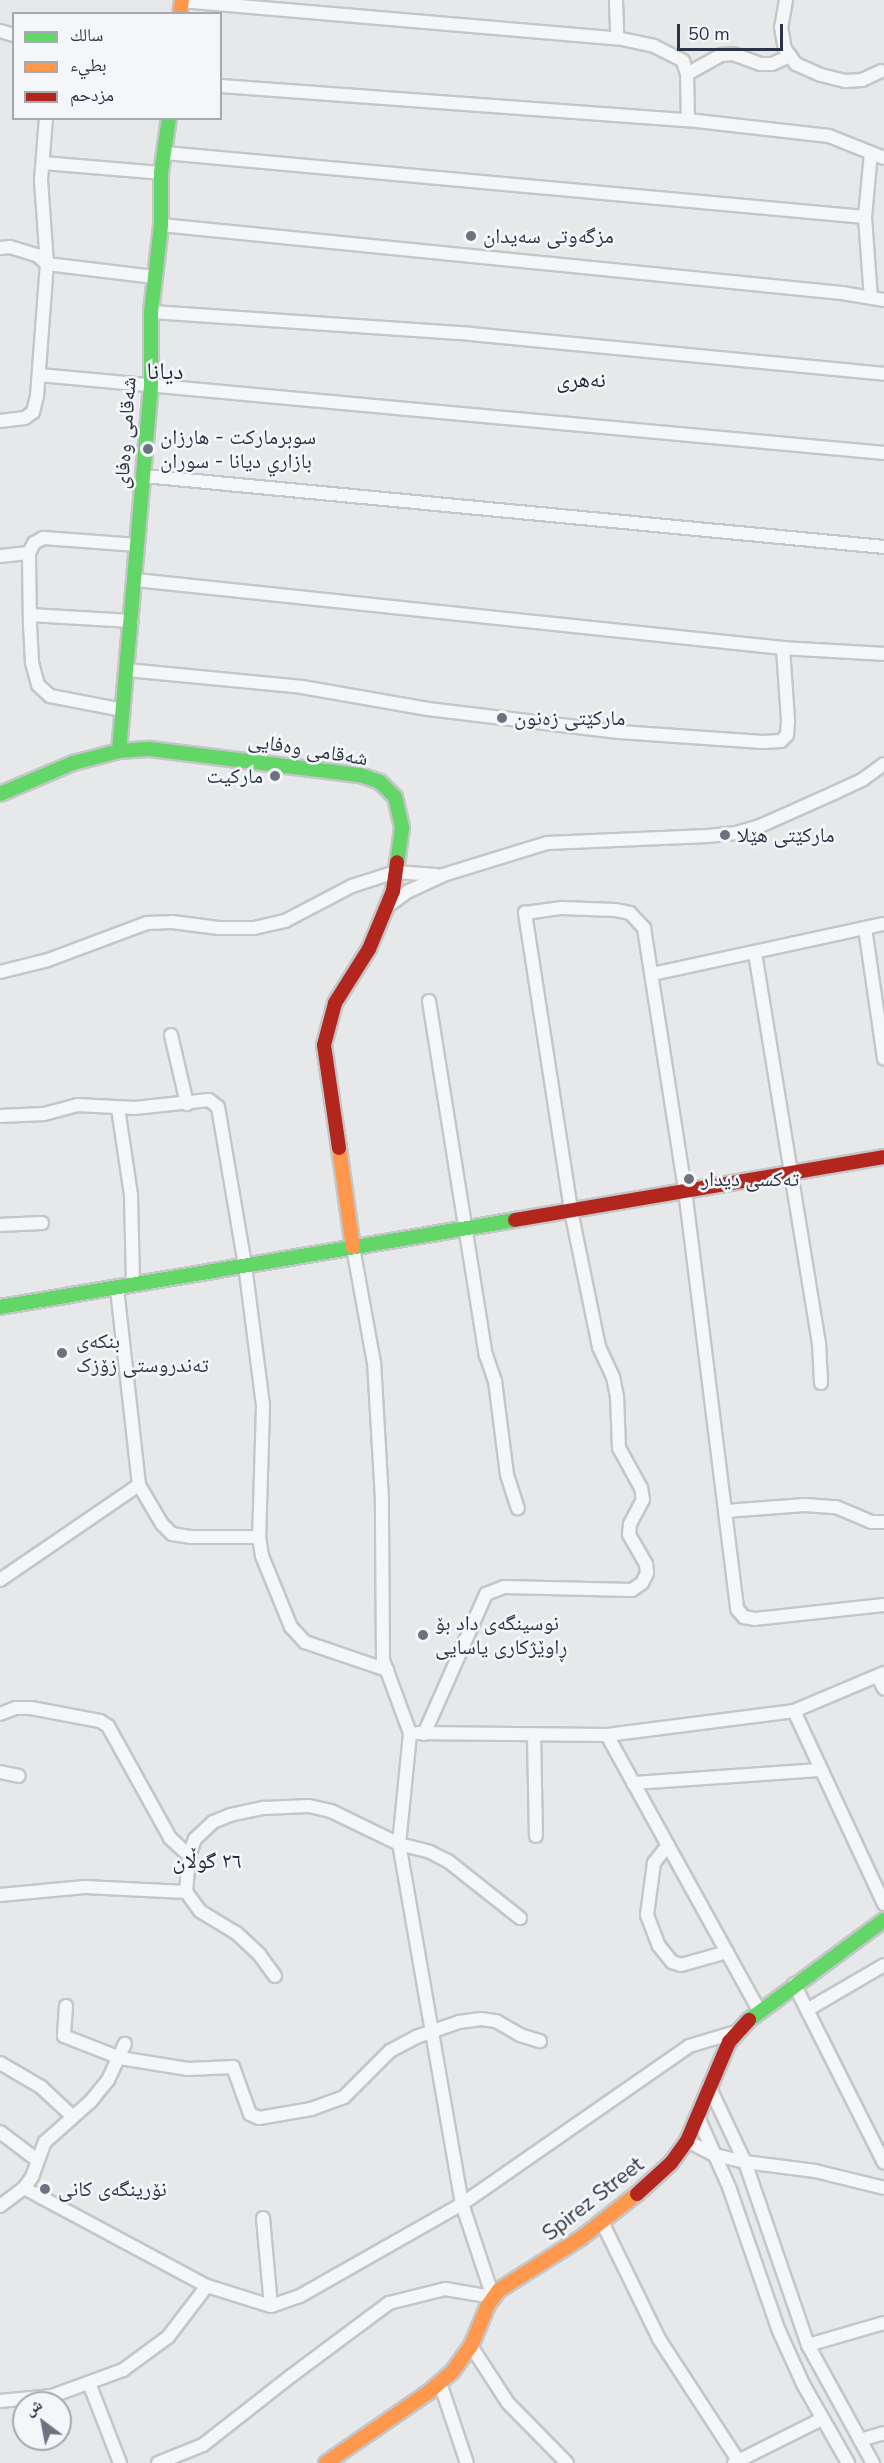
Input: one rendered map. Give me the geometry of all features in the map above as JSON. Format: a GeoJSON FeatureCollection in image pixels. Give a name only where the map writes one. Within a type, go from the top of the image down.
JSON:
{"type":"FeatureCollection","features":[{"type":"Feature","properties":{"kind":"street"},"geometry":{"type":"LineString","coordinates":[[616,0],[617,38]]}},
{"type":"Feature","properties":{"kind":"street"},"geometry":{"type":"LineString","coordinates":[[786,0],[781,27],[784,49],[796,64],[821,75],[845,81],[862,80],[881,71]]}},
{"type":"Feature","properties":{"kind":"street"},"geometry":{"type":"LineString","coordinates":[[181,5],[617,38],[654,46],[683,61],[687,74],[688,120]]}},
{"type":"Feature","properties":{"kind":"street"},"geometry":{"type":"LineString","coordinates":[[687,74],[721,55],[734,54],[760,64],[772,64],[790,56]]}},
{"type":"Feature","properties":{"kind":"street"},"geometry":{"type":"LineString","coordinates":[[222,86],[688,120],[829,136],[884,158]]}},
{"type":"Feature","properties":{"kind":"street"},"geometry":{"type":"LineString","coordinates":[[0,421],[25,418],[33,412],[39,375],[47,264],[41,180],[46,120]]}},
{"type":"Feature","properties":{"kind":"street","name":"شەقامی وەفای"},"geometry":{"type":"LineString","coordinates":[[119,751],[136,580],[151,386],[151,312],[161,225],[161,173],[169,120]]}},
{"type":"Feature","properties":{"kind":"street"},"geometry":{"type":"LineString","coordinates":[[165,153],[865,217]]}},
{"type":"Feature","properties":{"kind":"street"},"geometry":{"type":"LineString","coordinates":[[161,225],[878,299],[865,217],[871,153]]}},
{"type":"Feature","properties":{"kind":"street"},"geometry":{"type":"LineString","coordinates":[[43,163],[161,173]]}},
{"type":"Feature","properties":{"kind":"street"},"geometry":{"type":"LineString","coordinates":[[0,248],[10,247],[37,255],[47,264],[154,277]]}},
{"type":"Feature","properties":{"kind":"street"},"geometry":{"type":"LineString","coordinates":[[151,312],[471,334],[884,374]]}},
{"type":"Feature","properties":{"kind":"street"},"geometry":{"type":"LineString","coordinates":[[39,375],[884,453]]}},
{"type":"Feature","properties":{"kind":"street"},"geometry":{"type":"LineString","coordinates":[[144,476],[884,547]]}},
{"type":"Feature","properties":{"kind":"street"},"geometry":{"type":"LineString","coordinates":[[123,710],[50,696],[38,685],[32,662],[29,553],[34,543],[43,538],[138,545]]}},
{"type":"Feature","properties":{"kind":"street"},"geometry":{"type":"LineString","coordinates":[[0,556],[29,553]]}},
{"type":"Feature","properties":{"kind":"street"},"geometry":{"type":"LineString","coordinates":[[136,580],[783,648],[884,654]]}},
{"type":"Feature","properties":{"kind":"street"},"geometry":{"type":"LineString","coordinates":[[30,615],[132,621]]}},
{"type":"Feature","properties":{"kind":"street"},"geometry":{"type":"LineString","coordinates":[[128,670],[302,687],[428,709],[619,732],[763,742],[781,741],[787,735],[783,648]]}},
{"type":"Feature","properties":{"kind":"street","name":"شەقامی وەفایی"},"geometry":{"type":"LineString","coordinates":[[0,794],[50,771],[119,751],[166,750],[370,778],[388,789],[399,807],[402,828],[388,906],[369,949],[335,1003],[324,1045],[352,1247]]}},
{"type":"Feature","properties":{"kind":"street"},"geometry":{"type":"LineString","coordinates":[[388,906],[414,888],[443,874],[548,843],[605,838],[708,836],[736,833],[760,826],[853,785],[884,764]]}},
{"type":"Feature","properties":{"kind":"street"},"geometry":{"type":"LineString","coordinates":[[0,972],[78,950],[147,923],[172,922],[237,929],[270,925],[298,915],[352,886],[395,872],[443,874]]}},
{"type":"Feature","properties":{"kind":"street"},"geometry":{"type":"LineString","coordinates":[[424,1734],[486,1594],[504,1587],[632,1590],[642,1583],[648,1573],[646,1564],[629,1534],[630,1524],[643,1500],[641,1488],[619,1448],[617,1397],[613,1377],[599,1347],[571,1210],[525,913],[562,908],[630,913],[644,928],[685,1190],[737,1609],[744,1617],[790,1616],[884,1605]]}},
{"type":"Feature","properties":{"kind":"street"},"geometry":{"type":"LineString","coordinates":[[652,974],[884,924]]}},
{"type":"Feature","properties":{"kind":"street"},"geometry":{"type":"LineString","coordinates":[[865,928],[884,1059]]}},
{"type":"Feature","properties":{"kind":"street"},"geometry":{"type":"LineString","coordinates":[[755,953],[819,1343],[821,1383]]}},
{"type":"Feature","properties":{"kind":"street"},"geometry":{"type":"LineString","coordinates":[[429,1001],[486,1355],[495,1381],[507,1475],[518,1508]]}},
{"type":"Feature","properties":{"kind":"street"},"geometry":{"type":"LineString","coordinates":[[171,1035],[187,1104]]}},
{"type":"Feature","properties":{"kind":"street"},"geometry":{"type":"LineString","coordinates":[[0,1116],[44,1114],[77,1105],[118,1108],[209,1101],[220,1111],[245,1265],[263,1406],[259,1537],[270,1578],[291,1627],[305,1642],[387,1670]]}},
{"type":"Feature","properties":{"kind":"street"},"geometry":{"type":"LineString","coordinates":[[118,1108],[131,1195],[132,1285]]}},
{"type":"Feature","properties":{"kind":"street"},"geometry":{"type":"LineString","coordinates":[[0,1307],[884,1157]]}},
{"type":"Feature","properties":{"kind":"street"},"geometry":{"type":"LineString","coordinates":[[0,1225],[42,1223]]}},
{"type":"Feature","properties":{"kind":"street"},"geometry":{"type":"LineString","coordinates":[[158,2463],[203,2445],[389,2303],[445,2289],[493,2298],[462,2204],[399,1844],[410,1733],[383,1660],[382,1500],[374,1363],[352,1247]]}},
{"type":"Feature","properties":{"kind":"street"},"geometry":{"type":"LineString","coordinates":[[117,1288],[139,1485],[162,1524],[172,1534],[190,1538],[259,1537]]}},
{"type":"Feature","properties":{"kind":"street"},"geometry":{"type":"LineString","coordinates":[[0,1580],[139,1485]]}},
{"type":"Feature","properties":{"kind":"street"},"geometry":{"type":"LineString","coordinates":[[726,1511],[805,1505],[836,1507],[871,1522],[884,1522]]}},
{"type":"Feature","properties":{"kind":"street"},"geometry":{"type":"LineString","coordinates":[[410,1733],[607,1735],[794,1711],[881,1675],[884,1689]]}},
{"type":"Feature","properties":{"kind":"street"},"geometry":{"type":"LineString","coordinates":[[0,1714],[16,1708],[31,1708],[100,1720],[108,1726],[170,1838],[189,1856]]}},
{"type":"Feature","properties":{"kind":"street"},"geometry":{"type":"LineString","coordinates":[[794,1711],[884,1904]]}},
{"type":"Feature","properties":{"kind":"street"},"geometry":{"type":"LineString","coordinates":[[534,1734],[536,1836]]}},
{"type":"Feature","properties":{"kind":"street"},"geometry":{"type":"LineString","coordinates":[[607,1735],[759,2010]]}},
{"type":"Feature","properties":{"kind":"street"},"geometry":{"type":"LineString","coordinates":[[633,1783],[821,1770]]}},
{"type":"Feature","properties":{"kind":"street"},"geometry":{"type":"LineString","coordinates":[[0,1772],[19,1776]]}},
{"type":"Feature","properties":{"kind":"street"},"geometry":{"type":"LineString","coordinates":[[275,1976],[260,1955],[236,1933],[200,1911],[186,1892],[189,1856],[195,1839],[213,1822],[264,1808],[309,1806],[331,1811],[399,1844],[430,1852],[448,1861],[520,1918]]}},
{"type":"Feature","properties":{"kind":"street"},"geometry":{"type":"LineString","coordinates":[[668,1845],[654,1863],[647,1915],[658,1946],[672,1962],[681,1965],[727,1952]]}},
{"type":"Feature","properties":{"kind":"street"},"geometry":{"type":"LineString","coordinates":[[0,1895],[85,1887],[186,1892]]}},
{"type":"Feature","properties":{"kind":"street","name":"Spirez Street"},"geometry":{"type":"LineString","coordinates":[[327,2463],[440,2383],[471,2346],[493,2298],[506,2284],[560,2253],[650,2184],[671,2163],[687,2141],[709,2086],[736,2032],[759,2010],[884,1920]]}},
{"type":"Feature","properties":{"kind":"street"},"geometry":{"type":"LineString","coordinates":[[807,2010],[884,1965]]}},
{"type":"Feature","properties":{"kind":"street"},"geometry":{"type":"LineString","coordinates":[[794,1984],[884,2163]]}},
{"type":"Feature","properties":{"kind":"street"},"geometry":{"type":"LineString","coordinates":[[66,2006],[64,2036],[120,2058],[188,2069],[233,2067],[250,2114],[259,2118],[311,2109],[344,2097],[390,2051],[432,2031],[481,2019],[496,2021],[520,2036],[540,2041]]}},
{"type":"Feature","properties":{"kind":"street"},"geometry":{"type":"LineString","coordinates":[[24,2188],[207,2286],[271,2306],[300,2296],[462,2204],[689,2046],[736,2032]]}},
{"type":"Feature","properties":{"kind":"street"},"geometry":{"type":"LineString","coordinates":[[0,2206],[24,2188],[32,2177],[45,2142],[91,2101],[108,2080],[125,2044]]}},
{"type":"Feature","properties":{"kind":"street"},"geometry":{"type":"LineString","coordinates":[[0,2063],[41,2087],[72,2116]]}},
{"type":"Feature","properties":{"kind":"street"},"geometry":{"type":"LineString","coordinates":[[709,2086],[745,2162],[808,2345],[873,2463]]}},
{"type":"Feature","properties":{"kind":"street"},"geometry":{"type":"LineString","coordinates":[[698,2117],[715,2155],[779,2331],[822,2419],[848,2463]]}},
{"type":"Feature","properties":{"kind":"street"},"geometry":{"type":"LineString","coordinates":[[0,2132],[37,2160]]}},
{"type":"Feature","properties":{"kind":"street"},"geometry":{"type":"LineString","coordinates":[[687,2141],[715,2155],[745,2162],[815,2171],[884,2188]]}},
{"type":"Feature","properties":{"kind":"street"},"geometry":{"type":"LineString","coordinates":[[263,2218],[271,2306]]}},
{"type":"Feature","properties":{"kind":"street"},"geometry":{"type":"LineString","coordinates":[[602,2222],[659,2340],[736,2462],[822,2419]]}},
{"type":"Feature","properties":{"kind":"street"},"geometry":{"type":"LineString","coordinates":[[0,2401],[52,2396],[123,2370],[168,2337],[207,2286]]}},
{"type":"Feature","properties":{"kind":"street"},"geometry":{"type":"LineString","coordinates":[[808,2345],[884,2322]]}},
{"type":"Feature","properties":{"kind":"street"},"geometry":{"type":"LineString","coordinates":[[471,2346],[508,2403],[567,2463]]}},
{"type":"Feature","properties":{"kind":"street"},"geometry":{"type":"LineString","coordinates":[[89,2383],[120,2463]]}},
{"type":"Feature","properties":{"kind":"street"},"geometry":{"type":"LineString","coordinates":[[440,2383],[467,2463]]}},
{"type":"Feature","properties":{"kind":"street"},"geometry":{"type":"LineString","coordinates":[[860,2440],[884,2433]]}},
{"type":"Feature","properties":{"kind":"traffic: fast"},"geometry":{"type":"LineString","coordinates":[[119,751],[151,386],[151,312],[161,225],[161,173],[169,120]]}},
{"type":"Feature","properties":{"kind":"traffic: fast"},"geometry":{"type":"LineString","coordinates":[[0,794],[73,763],[119,751],[150,749],[360,775],[380,782],[395,797],[402,828],[397,862]]}},
{"type":"Feature","properties":{"kind":"traffic: fast"},"geometry":{"type":"LineString","coordinates":[[0,1307],[515,1220]]}},
{"type":"Feature","properties":{"kind":"traffic: fast"},"geometry":{"type":"LineString","coordinates":[[749,2020],[884,1920]]}},
{"type":"Feature","properties":{"kind":"traffic: slow"},"geometry":{"type":"LineString","coordinates":[[180,12],[182,0]]}},
{"type":"Feature","properties":{"kind":"traffic: slow"},"geometry":{"type":"LineString","coordinates":[[339,1148],[353,1247]]}},
{"type":"Feature","properties":{"kind":"traffic: slow"},"geometry":{"type":"LineString","coordinates":[[326,2463],[429,2392],[452,2372],[471,2346],[488,2305],[499,2290],[581,2238],[637,2194]]}},
{"type":"Feature","properties":{"kind":"traffic: jam"},"geometry":{"type":"LineString","coordinates":[[339,1148],[324,1045],[335,1003],[369,949],[393,891],[397,862]]}},
{"type":"Feature","properties":{"kind":"traffic: jam"},"geometry":{"type":"LineString","coordinates":[[515,1220],[884,1157]]}},
{"type":"Feature","properties":{"kind":"traffic: jam"},"geometry":{"type":"LineString","coordinates":[[637,2194],[671,2163],[687,2141],[729,2042],[749,2020]]}},
{"type":"Feature","properties":{"kind":"place","name":"مزگەوتی سەیدان"},"geometry":{"type":"Point","coordinates":[471,236]}},
{"type":"Feature","properties":{"kind":"place","name":"سوبرماركت - هارزان بازاري ديانا - سوران"},"geometry":{"type":"Point","coordinates":[148,449]}},
{"type":"Feature","properties":{"kind":"place","name":"مارکێتی زەنون"},"geometry":{"type":"Point","coordinates":[502,718]}},
{"type":"Feature","properties":{"kind":"place","name":"ماركيت"},"geometry":{"type":"Point","coordinates":[275,776]}},
{"type":"Feature","properties":{"kind":"place","name":"مارکێتی هێلا"},"geometry":{"type":"Point","coordinates":[725,835]}},
{"type":"Feature","properties":{"kind":"place","name":"تەكسی دیدار"},"geometry":{"type":"Point","coordinates":[689,1179]}},
{"type":"Feature","properties":{"kind":"place","name":"بنکەی تەندروستی زۆزک"},"geometry":{"type":"Point","coordinates":[62,1353]}},
{"type":"Feature","properties":{"kind":"place","name":"نوسینگەی داد بۆ ڕاوێژكاری یاسایی"},"geometry":{"type":"Point","coordinates":[423,1635]}},
{"type":"Feature","properties":{"kind":"place","name":"نۆرینگەی کانی"},"geometry":{"type":"Point","coordinates":[45,2189]}},
{"type":"Feature","properties":{"kind":"district","name":"دیانا"},"geometry":{"type":"Point","coordinates":[165,372]}},
{"type":"Feature","properties":{"kind":"district","name":"نەھری"},"geometry":{"type":"Point","coordinates":[581,381]}},
{"type":"Feature","properties":{"kind":"district","name":"٢٦ گوڵان"},"geometry":{"type":"Point","coordinates":[207,1862]}}]}
